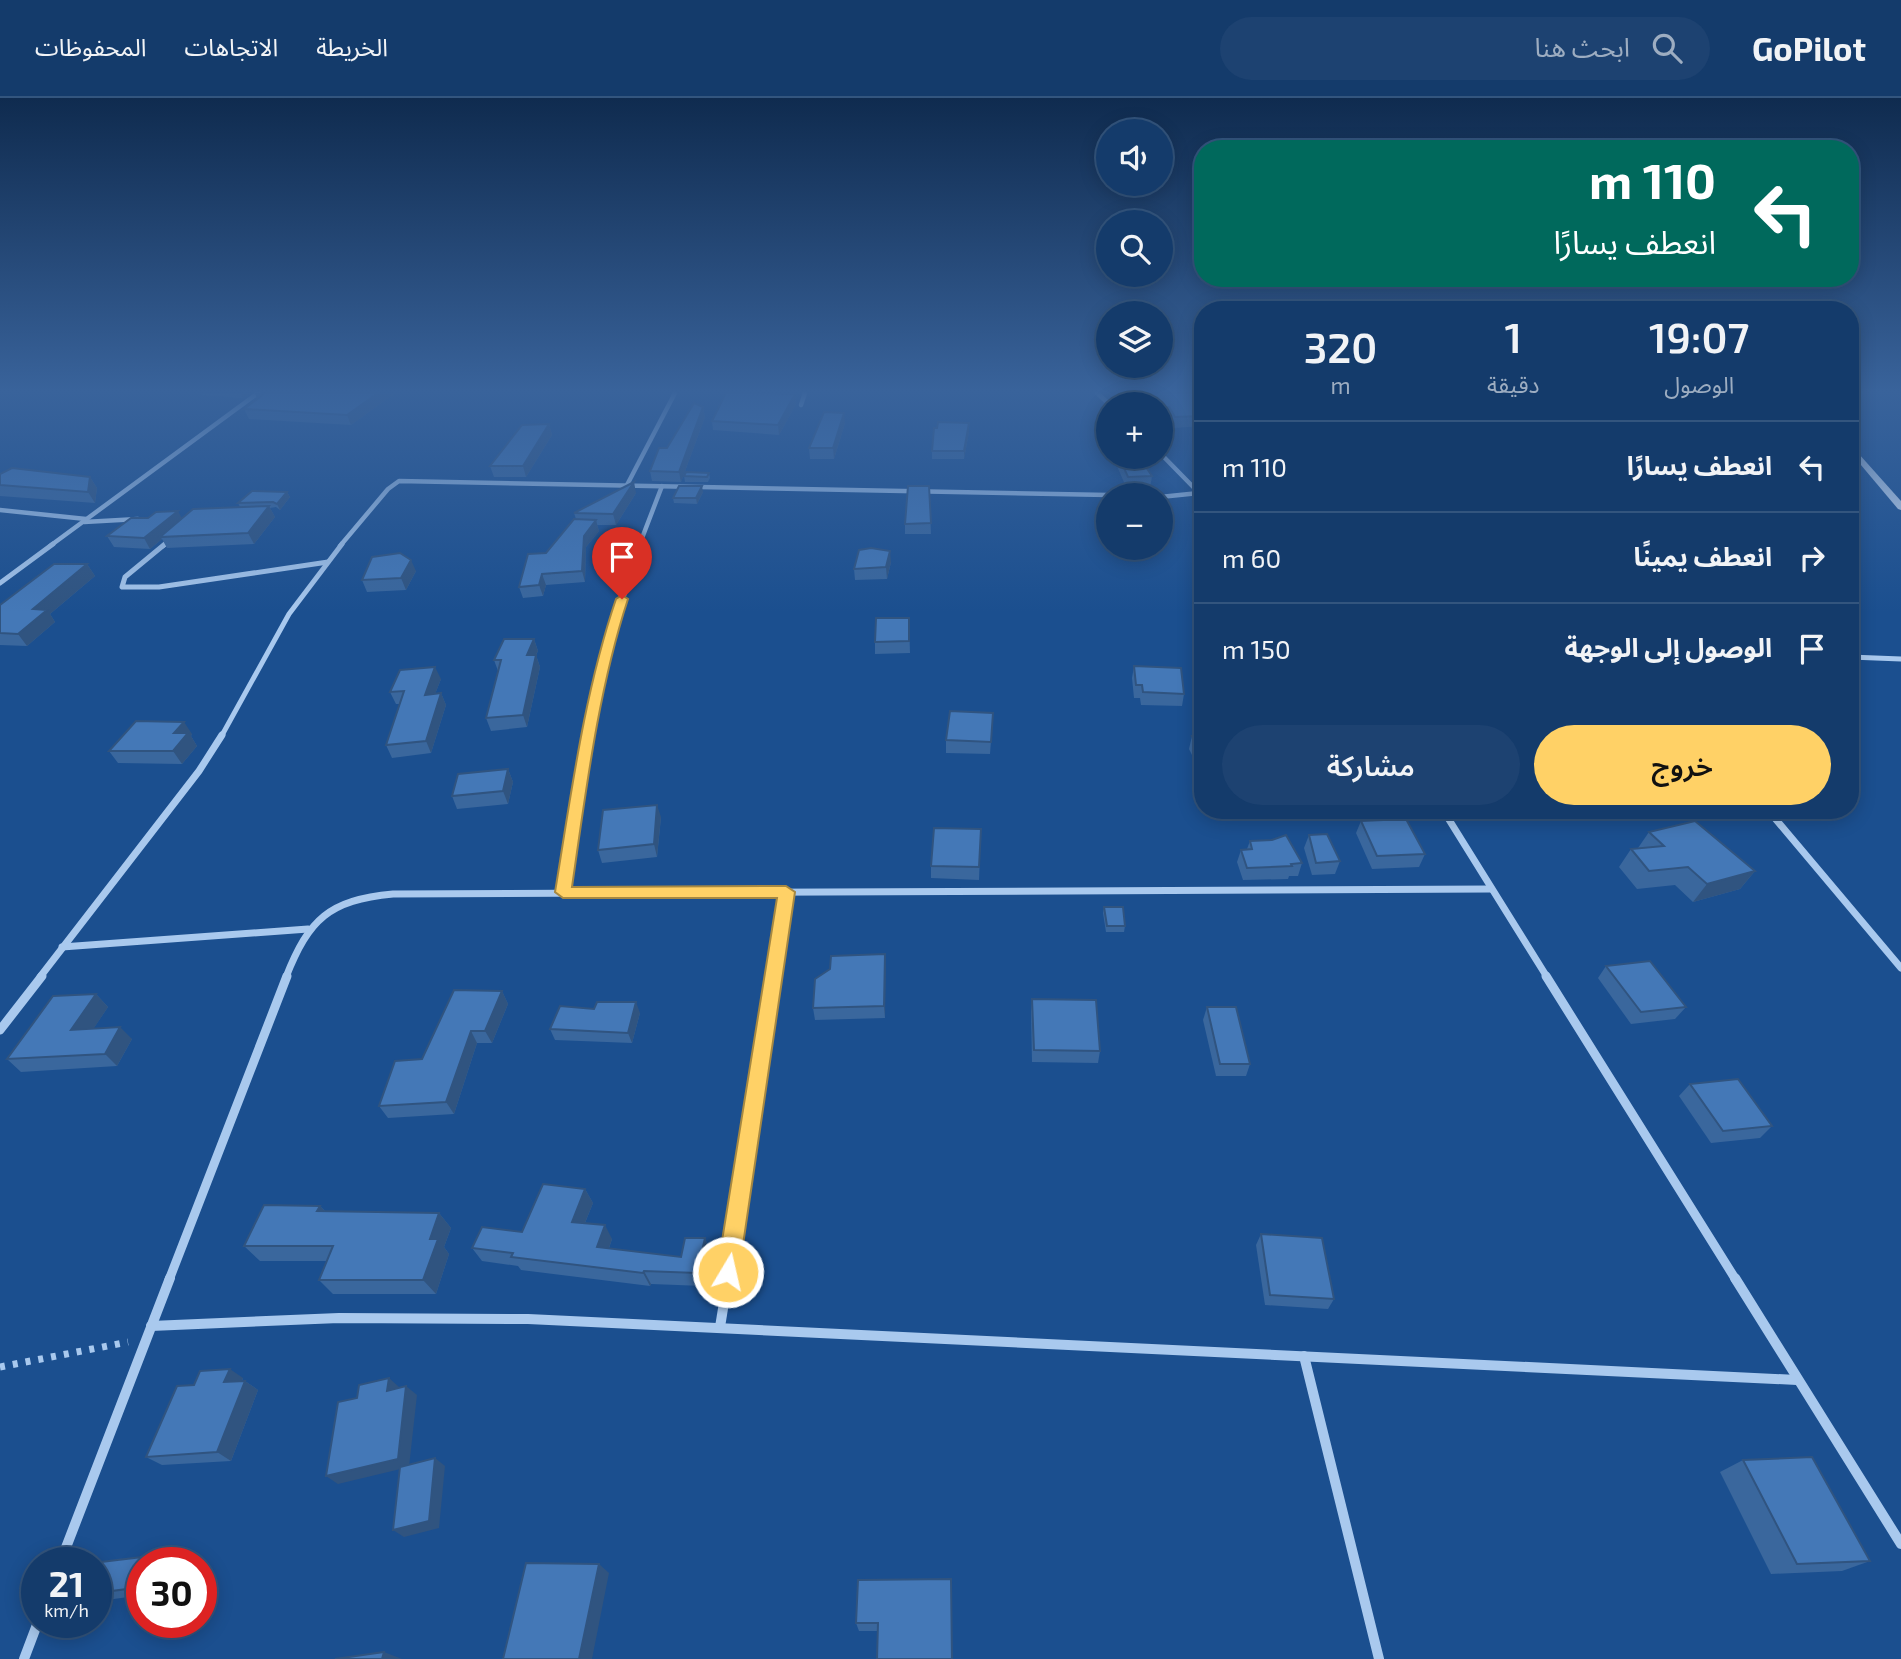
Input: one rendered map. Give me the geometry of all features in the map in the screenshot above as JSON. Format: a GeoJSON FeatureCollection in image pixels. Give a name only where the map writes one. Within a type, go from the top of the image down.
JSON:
{"type":"FeatureCollection","features":[{"type":"Feature","properties":{"kind":"street"},"geometry":{"type":"LineString","coordinates":[[0,583],[160,466]]}},
{"type":"Feature","properties":{"kind":"street"},"geometry":{"type":"LineString","coordinates":[[627,485],[637,466]]}},
{"type":"Feature","properties":{"kind":"street"},"geometry":{"type":"LineString","coordinates":[[1173,466],[1194,487]]}},
{"type":"Feature","properties":{"kind":"street"},"geometry":{"type":"LineString","coordinates":[[1866,466],[1901,507]]}},
{"type":"Feature","properties":{"kind":"street"},"geometry":{"type":"LineString","coordinates":[[0,1030],[199,771],[237,711],[289,614],[388,489],[399,481],[1096,495]]}},
{"type":"Feature","properties":{"kind":"street"},"geometry":{"type":"LineString","coordinates":[[563,892],[583,766],[614,624],[662,486]]}},
{"type":"Feature","properties":{"kind":"street"},"geometry":{"type":"LineString","coordinates":[[1173,496],[1194,495]]}},
{"type":"Feature","properties":{"kind":"street"},"geometry":{"type":"LineString","coordinates":[[0,510],[85,521],[147,519]]}},
{"type":"Feature","properties":{"kind":"street"},"geometry":{"type":"LineString","coordinates":[[177,533],[125,577],[122,587],[159,587],[328,562]]}},
{"type":"Feature","properties":{"kind":"street"},"geometry":{"type":"LineString","coordinates":[[1859,657],[1901,659]]}},
{"type":"Feature","properties":{"kind":"street"},"geometry":{"type":"LineString","coordinates":[[1449,819],[1901,1544]]}},
{"type":"Feature","properties":{"kind":"street"},"geometry":{"type":"LineString","coordinates":[[1776,819],[1901,968]]}},
{"type":"Feature","properties":{"kind":"street"},"geometry":{"type":"LineString","coordinates":[[66,1547],[296,952],[308,929],[327,910],[365,897],[413,893],[1491,888]]}},
{"type":"Feature","properties":{"kind":"street"},"geometry":{"type":"LineString","coordinates":[[720,1327],[786,892]]}},
{"type":"Feature","properties":{"kind":"street"},"geometry":{"type":"LineString","coordinates":[[62,947],[308,929]]}},
{"type":"Feature","properties":{"kind":"street"},"geometry":{"type":"LineString","coordinates":[[151,1326],[245,1319],[390,1316],[720,1327],[1797,1380]]}},
{"type":"Feature","properties":{"kind":"street"},"geometry":{"type":"LineString","coordinates":[[1304,1356],[1379,1659]]}},
{"type":"Feature","properties":{"kind":"street"},"geometry":{"type":"LineString","coordinates":[[23,1659],[32,1638]]}},
{"type":"Feature","properties":{"kind":"path"},"geometry":{"type":"LineString","coordinates":[[0,1367],[146,1339]]}},
{"type":"Feature","properties":{"kind":"building"},"geometry":{"type":"Polygon","coordinates":[[[652,466],[681,466],[679,472],[650,471],[652,466]]]}},
{"type":"Feature","properties":{"kind":"building"},"geometry":{"type":"Polygon","coordinates":[[[12,468],[90,477],[88,492],[0,485],[0,474],[12,468]]]}},
{"type":"Feature","properties":{"kind":"building"},"geometry":{"type":"Polygon","coordinates":[[[1124,469],[1147,469],[1152,476],[1128,477],[1124,469]]]}},
{"type":"Feature","properties":{"kind":"building"},"geometry":{"type":"Polygon","coordinates":[[[686,472],[709,473],[707,477],[684,476],[686,472]]]}},
{"type":"Feature","properties":{"kind":"building"},"geometry":{"type":"Polygon","coordinates":[[[634,482],[613,514],[574,513],[634,482]]]}},
{"type":"Feature","properties":{"kind":"building"},"geometry":{"type":"Polygon","coordinates":[[[679,486],[702,486],[696,498],[673,498],[679,486]]]}},
{"type":"Feature","properties":{"kind":"building"},"geometry":{"type":"Polygon","coordinates":[[[908,486],[929,486],[931,523],[905,524],[908,486]]]}},
{"type":"Feature","properties":{"kind":"building"},"geometry":{"type":"Polygon","coordinates":[[[252,491],[287,492],[277,504],[238,503],[252,491]]]}},
{"type":"Feature","properties":{"kind":"building"},"geometry":{"type":"Polygon","coordinates":[[[269,506],[248,533],[160,537],[193,509],[269,506]]]}},
{"type":"Feature","properties":{"kind":"building"},"geometry":{"type":"Polygon","coordinates":[[[178,511],[144,538],[107,536],[131,518],[148,518],[156,512],[178,511]]]}},
{"type":"Feature","properties":{"kind":"building"},"geometry":{"type":"Polygon","coordinates":[[[574,519],[596,520],[584,536],[582,571],[542,574],[539,585],[519,587],[528,554],[546,553],[574,519]]]}},
{"type":"Feature","properties":{"kind":"building"},"geometry":{"type":"Polygon","coordinates":[[[871,548],[890,551],[886,567],[854,569],[859,550],[871,548]]]}},
{"type":"Feature","properties":{"kind":"building"},"geometry":{"type":"Polygon","coordinates":[[[400,553],[411,560],[401,578],[362,580],[372,557],[400,553]]]}},
{"type":"Feature","properties":{"kind":"building"},"geometry":{"type":"Polygon","coordinates":[[[54,564],[87,564],[33,609],[47,610],[18,634],[0,633],[0,605],[54,564]]]}},
{"type":"Feature","properties":{"kind":"building"},"geometry":{"type":"Polygon","coordinates":[[[876,618],[909,618],[909,641],[875,642],[876,618]]]}},
{"type":"Feature","properties":{"kind":"building"},"geometry":{"type":"Polygon","coordinates":[[[504,639],[534,639],[527,655],[536,655],[523,715],[486,718],[501,660],[494,660],[504,639]]]}},
{"type":"Feature","properties":{"kind":"building"},"geometry":{"type":"Polygon","coordinates":[[[1134,666],[1181,668],[1184,694],[1143,692],[1142,685],[1136,685],[1134,666]]]}},
{"type":"Feature","properties":{"kind":"building"},"geometry":{"type":"Polygon","coordinates":[[[435,667],[425,695],[441,693],[426,741],[386,745],[404,691],[390,692],[400,670],[435,667]]]}},
{"type":"Feature","properties":{"kind":"building"},"geometry":{"type":"Polygon","coordinates":[[[950,711],[993,713],[991,742],[946,740],[950,711]]]}},
{"type":"Feature","properties":{"kind":"building"},"geometry":{"type":"Polygon","coordinates":[[[136,721],[184,722],[174,733],[188,733],[173,751],[109,751],[136,721]]]}},
{"type":"Feature","properties":{"kind":"building"},"geometry":{"type":"Polygon","coordinates":[[[508,769],[503,791],[452,796],[458,774],[508,769]]]}},
{"type":"Feature","properties":{"kind":"building"},"geometry":{"type":"Polygon","coordinates":[[[657,805],[654,844],[598,850],[603,810],[657,805]]]}},
{"type":"Feature","properties":{"kind":"building"},"geometry":{"type":"Polygon","coordinates":[[[1406,819],[1425,854],[1377,856],[1361,821],[1406,819]]]}},
{"type":"Feature","properties":{"kind":"building"},"geometry":{"type":"Polygon","coordinates":[[[1695,821],[1755,871],[1707,884],[1688,867],[1649,871],[1631,849],[1664,846],[1649,832],[1695,821]]]}},
{"type":"Feature","properties":{"kind":"building"},"geometry":{"type":"Polygon","coordinates":[[[934,828],[981,829],[979,867],[931,866],[934,828]]]}},
{"type":"Feature","properties":{"kind":"building"},"geometry":{"type":"Polygon","coordinates":[[[1327,834],[1340,861],[1316,863],[1309,835],[1327,834]]]}},
{"type":"Feature","properties":{"kind":"building"},"geometry":{"type":"Polygon","coordinates":[[[1286,835],[1302,863],[1247,868],[1241,850],[1252,849],[1250,841],[1272,840],[1286,835]]]}},
{"type":"Feature","properties":{"kind":"building"},"geometry":{"type":"Polygon","coordinates":[[[1104,907],[1123,907],[1125,926],[1107,926],[1104,907]]]}},
{"type":"Feature","properties":{"kind":"building"},"geometry":{"type":"Polygon","coordinates":[[[885,954],[884,1006],[813,1008],[815,979],[830,969],[831,956],[885,954]]]}},
{"type":"Feature","properties":{"kind":"building"},"geometry":{"type":"Polygon","coordinates":[[[1650,961],[1686,1007],[1641,1012],[1606,966],[1650,961]]]}},
{"type":"Feature","properties":{"kind":"building"},"geometry":{"type":"Polygon","coordinates":[[[454,990],[502,991],[485,1031],[471,1031],[446,1102],[379,1106],[395,1061],[422,1059],[454,990]]]}},
{"type":"Feature","properties":{"kind":"building"},"geometry":{"type":"Polygon","coordinates":[[[96,994],[71,1030],[120,1027],[105,1054],[7,1059],[53,996],[96,994]]]}},
{"type":"Feature","properties":{"kind":"building"},"geometry":{"type":"Polygon","coordinates":[[[1032,999],[1096,1000],[1100,1051],[1034,1050],[1032,999]]]}},
{"type":"Feature","properties":{"kind":"building"},"geometry":{"type":"Polygon","coordinates":[[[597,1002],[636,1002],[628,1033],[550,1029],[560,1006],[594,1009],[597,1002]]]}},
{"type":"Feature","properties":{"kind":"building"},"geometry":{"type":"Polygon","coordinates":[[[1207,1007],[1236,1007],[1250,1064],[1220,1064],[1207,1007]]]}},
{"type":"Feature","properties":{"kind":"building"},"geometry":{"type":"Polygon","coordinates":[[[1738,1079],[1772,1126],[1723,1131],[1690,1084],[1738,1079]]]}},
{"type":"Feature","properties":{"kind":"building"},"geometry":{"type":"Polygon","coordinates":[[[543,1184],[585,1189],[572,1222],[605,1225],[597,1247],[681,1257],[685,1238],[705,1238],[697,1273],[643,1273],[511,1257],[513,1253],[472,1248],[482,1227],[522,1232],[543,1184]]]}},
{"type":"Feature","properties":{"kind":"building"},"geometry":{"type":"Polygon","coordinates":[[[264,1205],[320,1206],[317,1211],[439,1213],[430,1239],[438,1239],[423,1280],[319,1280],[333,1246],[244,1246],[264,1205]]]}},
{"type":"Feature","properties":{"kind":"building"},"geometry":{"type":"Polygon","coordinates":[[[1261,1234],[1322,1238],[1334,1299],[1270,1295],[1261,1234]]]}},
{"type":"Feature","properties":{"kind":"building"},"geometry":{"type":"Polygon","coordinates":[[[230,1369],[224,1382],[245,1381],[217,1452],[146,1457],[177,1386],[194,1385],[200,1371],[230,1369]]]}},
{"type":"Feature","properties":{"kind":"building"},"geometry":{"type":"Polygon","coordinates":[[[389,1378],[387,1391],[406,1386],[398,1459],[326,1476],[338,1402],[357,1398],[359,1385],[389,1378]]]}},
{"type":"Feature","properties":{"kind":"building"},"geometry":{"type":"Polygon","coordinates":[[[1812,1457],[1870,1561],[1797,1564],[1743,1460],[1812,1457]]]}},
{"type":"Feature","properties":{"kind":"building"},"geometry":{"type":"Polygon","coordinates":[[[435,1458],[429,1521],[393,1530],[400,1467],[435,1458]]]}},
{"type":"Feature","properties":{"kind":"building"},"geometry":{"type":"Polygon","coordinates":[[[126,1559],[126,1589],[112,1591],[112,1561],[126,1559]]]}},
{"type":"Feature","properties":{"kind":"building"},"geometry":{"type":"Polygon","coordinates":[[[526,1563],[599,1564],[579,1659],[503,1659],[526,1563]]]}},
{"type":"Feature","properties":{"kind":"building"},"geometry":{"type":"Polygon","coordinates":[[[951,1579],[952,1659],[877,1659],[878,1623],[856,1623],[858,1580],[951,1579]]]}},
{"type":"Feature","properties":{"kind":"building"},"geometry":{"type":"Polygon","coordinates":[[[384,1652],[382,1659],[335,1659],[384,1652]]]}},
{"type":"Feature","properties":{"kind":"route"},"geometry":{"type":"LineString","coordinates":[[622,599],[614,624],[583,766],[563,892],[786,892],[728,1272]]}}]}
